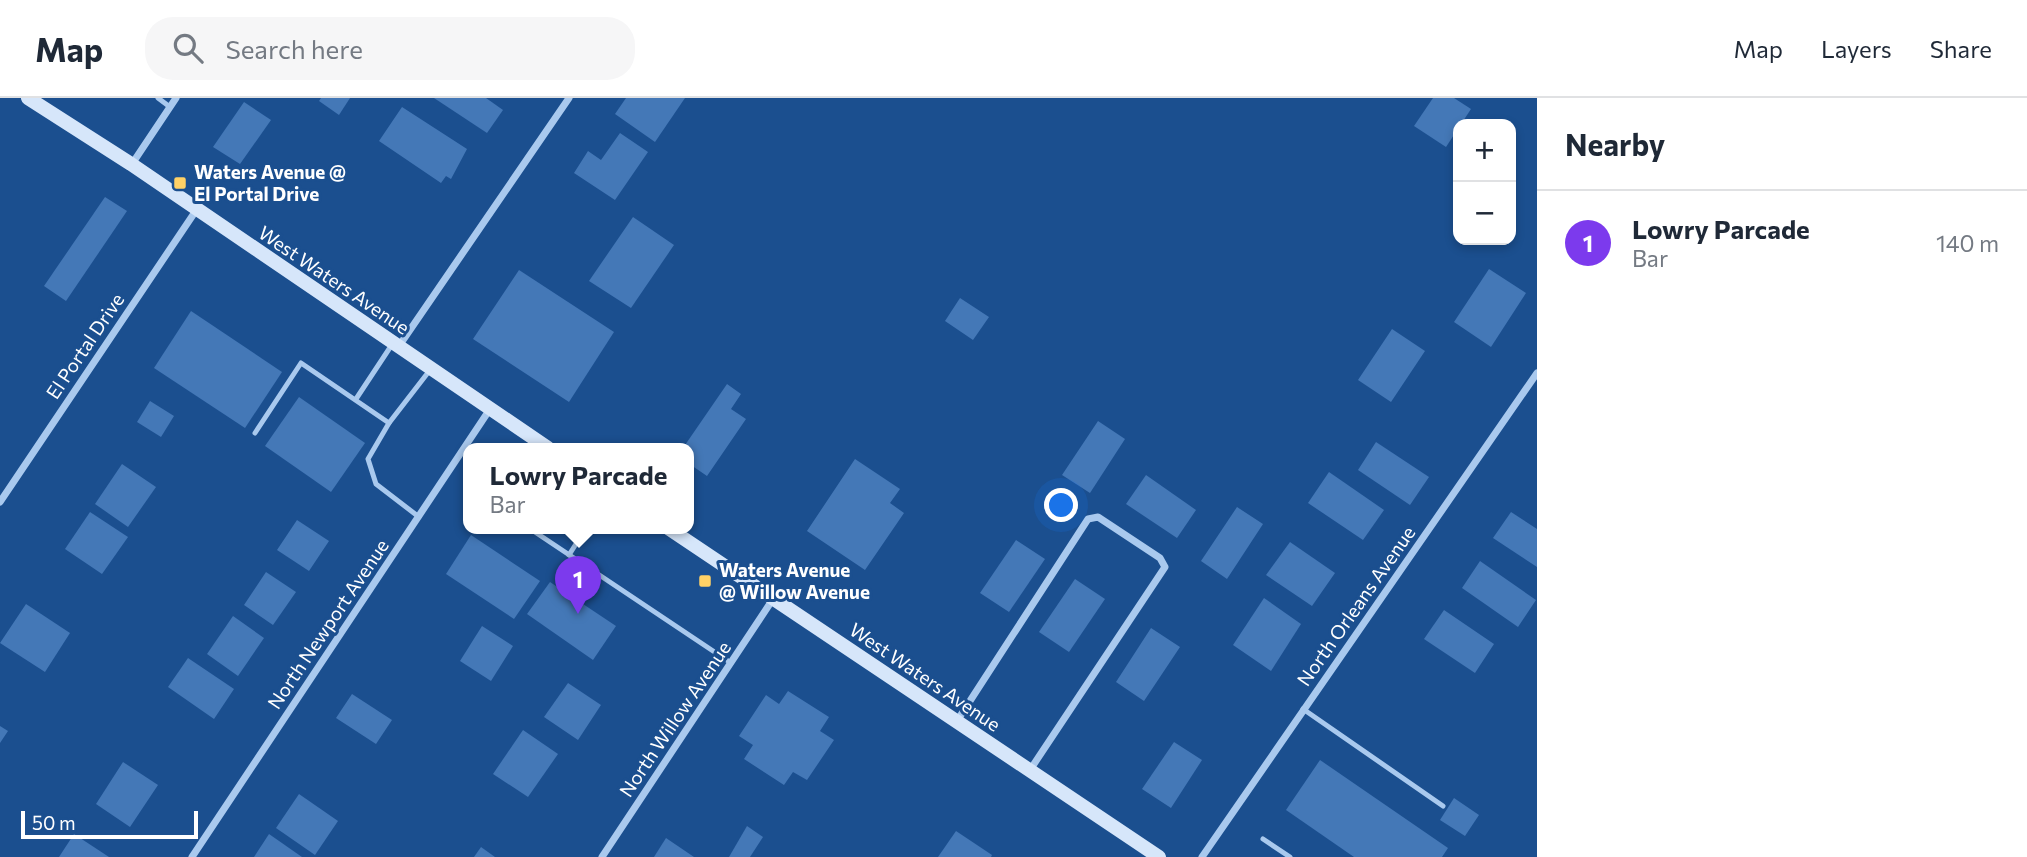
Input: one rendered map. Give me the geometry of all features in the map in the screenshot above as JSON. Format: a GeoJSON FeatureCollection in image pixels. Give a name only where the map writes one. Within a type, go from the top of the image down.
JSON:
{"type":"FeatureCollection","features":[{"type":"Feature","properties":{"kind":"main road","name":"West Waters Avenue"},"geometry":{"type":"LineString","coordinates":[[28,98],[131,164],[541,443]]}},
{"type":"Feature","properties":{"kind":"main road","name":"West Waters Avenue"},"geometry":{"type":"LineString","coordinates":[[677,534],[1159,857]]}},
{"type":"Feature","properties":{"kind":"street"},"geometry":{"type":"LineString","coordinates":[[131,164],[176,98]]}},
{"type":"Feature","properties":{"kind":"street"},"geometry":{"type":"LineString","coordinates":[[396,345],[569,98]]}},
{"type":"Feature","properties":{"kind":"street","name":"El Portal Drive"},"geometry":{"type":"LineString","coordinates":[[0,502],[197,209]]}},
{"type":"Feature","properties":{"kind":"street","name":"North Orleans Avenue"},"geometry":{"type":"LineString","coordinates":[[1202,857],[1537,373]]}},
{"type":"Feature","properties":{"kind":"street","name":"North Newport Avenue"},"geometry":{"type":"LineString","coordinates":[[468,443],[490,409]]}},
{"type":"Feature","properties":{"kind":"street","name":"North Newport Avenue"},"geometry":{"type":"LineString","coordinates":[[192,857],[463,450]]}},
{"type":"Feature","properties":{"kind":"street"},"geometry":{"type":"LineString","coordinates":[[957,721],[1088,519],[1098,517],[1160,558],[1165,567],[1030,770]]}},
{"type":"Feature","properties":{"kind":"street","name":"North Willow Avenue"},"geometry":{"type":"LineString","coordinates":[[602,857],[774,599]]}},
{"type":"Feature","properties":{"kind":"lane"},"geometry":{"type":"LineString","coordinates":[[158,98],[170,107]]}},
{"type":"Feature","properties":{"kind":"lane"},"geometry":{"type":"LineString","coordinates":[[356,399],[396,345]]}},
{"type":"Feature","properties":{"kind":"lane"},"geometry":{"type":"LineString","coordinates":[[255,433],[301,363],[389,423]]}},
{"type":"Feature","properties":{"kind":"lane"},"geometry":{"type":"LineString","coordinates":[[419,517],[376,484],[368,459],[389,423],[431,369]]}},
{"type":"Feature","properties":{"kind":"lane"},"geometry":{"type":"LineString","coordinates":[[538,534],[731,663]]}},
{"type":"Feature","properties":{"kind":"lane"},"geometry":{"type":"LineString","coordinates":[[569,555],[582,534]]}},
{"type":"Feature","properties":{"kind":"lane"},"geometry":{"type":"LineString","coordinates":[[1303,709],[1443,806]]}},
{"type":"Feature","properties":{"kind":"lane"},"geometry":{"type":"LineString","coordinates":[[1263,838],[1290,857]]}},
{"type":"Feature","properties":{"kind":"building"},"geometry":{"type":"Polygon","coordinates":[[[321,98],[350,98],[339,115],[319,101],[321,98]]]}},
{"type":"Feature","properties":{"kind":"building"},"geometry":{"type":"Polygon","coordinates":[[[434,98],[486,98],[503,110],[487,133],[434,98]]]}},
{"type":"Feature","properties":{"kind":"building"},"geometry":{"type":"Polygon","coordinates":[[[626,98],[685,98],[655,142],[615,114],[626,98]]]}},
{"type":"Feature","properties":{"kind":"building"},"geometry":{"type":"Polygon","coordinates":[[[1433,98],[1454,98],[1471,109],[1464,119],[1453,119],[1453,136],[1446,147],[1414,126],[1433,98]]]}},
{"type":"Feature","properties":{"kind":"building"},"geometry":{"type":"Polygon","coordinates":[[[244,102],[271,120],[240,164],[213,147],[244,102]]]}},
{"type":"Feature","properties":{"kind":"building"},"geometry":{"type":"Polygon","coordinates":[[[402,107],[467,149],[451,179],[446,176],[441,183],[379,141],[402,107]]]}},
{"type":"Feature","properties":{"kind":"building"},"geometry":{"type":"Polygon","coordinates":[[[620,133],[648,152],[615,200],[574,173],[588,151],[601,160],[620,133]]]}},
{"type":"Feature","properties":{"kind":"building"},"geometry":{"type":"Polygon","coordinates":[[[105,197],[127,211],[66,301],[44,286],[105,197]]]}},
{"type":"Feature","properties":{"kind":"building"},"geometry":{"type":"Polygon","coordinates":[[[633,217],[674,245],[631,308],[589,281],[633,217]]]}},
{"type":"Feature","properties":{"kind":"building"},"geometry":{"type":"Polygon","coordinates":[[[1489,269],[1526,293],[1491,347],[1454,322],[1489,269]]]}},
{"type":"Feature","properties":{"kind":"building"},"geometry":{"type":"Polygon","coordinates":[[[519,270],[614,332],[569,402],[473,339],[519,270]]]}},
{"type":"Feature","properties":{"kind":"building"},"geometry":{"type":"Polygon","coordinates":[[[960,298],[989,317],[973,340],[945,321],[960,298]]]}},
{"type":"Feature","properties":{"kind":"building"},"geometry":{"type":"Polygon","coordinates":[[[191,311],[282,372],[245,428],[154,368],[191,311]]]}},
{"type":"Feature","properties":{"kind":"building"},"geometry":{"type":"Polygon","coordinates":[[[1392,329],[1425,351],[1391,402],[1358,380],[1392,329]]]}},
{"type":"Feature","properties":{"kind":"building"},"geometry":{"type":"Polygon","coordinates":[[[727,384],[741,394],[731,409],[746,419],[707,476],[694,467],[694,443],[686,443],[727,384]]]}},
{"type":"Feature","properties":{"kind":"building"},"geometry":{"type":"Polygon","coordinates":[[[299,397],[365,443],[331,492],[265,446],[299,397]]]}},
{"type":"Feature","properties":{"kind":"building"},"geometry":{"type":"Polygon","coordinates":[[[150,401],[174,416],[161,437],[137,422],[150,401]]]}},
{"type":"Feature","properties":{"kind":"building"},"geometry":{"type":"Polygon","coordinates":[[[1098,421],[1125,439],[1090,493],[1062,475],[1098,421]]]}},
{"type":"Feature","properties":{"kind":"building"},"geometry":{"type":"Polygon","coordinates":[[[1376,442],[1429,477],[1410,505],[1358,470],[1376,442]]]}},
{"type":"Feature","properties":{"kind":"building"},"geometry":{"type":"Polygon","coordinates":[[[855,459],[900,489],[890,503],[904,513],[865,570],[807,531],[855,459]]]}},
{"type":"Feature","properties":{"kind":"building"},"geometry":{"type":"Polygon","coordinates":[[[122,464],[156,487],[128,527],[95,504],[122,464]]]}},
{"type":"Feature","properties":{"kind":"building"},"geometry":{"type":"Polygon","coordinates":[[[1329,472],[1384,510],[1363,540],[1308,503],[1329,472]]]}},
{"type":"Feature","properties":{"kind":"building"},"geometry":{"type":"Polygon","coordinates":[[[1146,475],[1196,510],[1177,538],[1126,504],[1146,475]]]}},
{"type":"Feature","properties":{"kind":"building"},"geometry":{"type":"Polygon","coordinates":[[[1237,507],[1263,524],[1227,579],[1201,561],[1237,507]]]}},
{"type":"Feature","properties":{"kind":"building"},"geometry":{"type":"Polygon","coordinates":[[[90,512],[128,537],[102,574],[65,549],[90,512]]]}},
{"type":"Feature","properties":{"kind":"building"},"geometry":{"type":"Polygon","coordinates":[[[1511,512],[1537,529],[1537,567],[1493,538],[1511,512]]]}},
{"type":"Feature","properties":{"kind":"building"},"geometry":{"type":"Polygon","coordinates":[[[297,520],[329,541],[309,571],[277,550],[297,520]]]}},
{"type":"Feature","properties":{"kind":"building"},"geometry":{"type":"Polygon","coordinates":[[[471,535],[540,581],[514,619],[446,574],[471,535]]]}},
{"type":"Feature","properties":{"kind":"building"},"geometry":{"type":"Polygon","coordinates":[[[1016,540],[1045,559],[1009,612],[980,593],[1016,540]]]}},
{"type":"Feature","properties":{"kind":"building"},"geometry":{"type":"Polygon","coordinates":[[[1290,542],[1335,573],[1312,606],[1266,575],[1290,542]]]}},
{"type":"Feature","properties":{"kind":"building"},"geometry":{"type":"Polygon","coordinates":[[[1480,561],[1536,600],[1518,627],[1462,588],[1480,561]]]}},
{"type":"Feature","properties":{"kind":"building"},"geometry":{"type":"Polygon","coordinates":[[[266,572],[296,592],[273,625],[244,605],[266,572]]]}},
{"type":"Feature","properties":{"kind":"building"},"geometry":{"type":"Polygon","coordinates":[[[1075,579],[1105,599],[1069,652],[1039,632],[1075,579]]]}},
{"type":"Feature","properties":{"kind":"building"},"geometry":{"type":"Polygon","coordinates":[[[550,582],[616,626],[593,660],[527,614],[550,582]]]}},
{"type":"Feature","properties":{"kind":"building"},"geometry":{"type":"Polygon","coordinates":[[[1264,598],[1301,624],[1271,671],[1233,645],[1264,598]]]}},
{"type":"Feature","properties":{"kind":"building"},"geometry":{"type":"Polygon","coordinates":[[[26,604],[70,633],[45,672],[0,643],[26,604]]]}},
{"type":"Feature","properties":{"kind":"building"},"geometry":{"type":"Polygon","coordinates":[[[1444,610],[1494,644],[1475,673],[1424,639],[1444,610]]]}},
{"type":"Feature","properties":{"kind":"building"},"geometry":{"type":"Polygon","coordinates":[[[233,616],[264,638],[238,676],[207,654],[233,616]]]}},
{"type":"Feature","properties":{"kind":"building"},"geometry":{"type":"Polygon","coordinates":[[[482,626],[513,646],[491,681],[460,661],[482,626]]]}},
{"type":"Feature","properties":{"kind":"building"},"geometry":{"type":"Polygon","coordinates":[[[1151,628],[1180,647],[1144,701],[1116,682],[1151,628]]]}},
{"type":"Feature","properties":{"kind":"building"},"geometry":{"type":"Polygon","coordinates":[[[188,658],[234,689],[214,719],[168,687],[188,658]]]}},
{"type":"Feature","properties":{"kind":"building"},"geometry":{"type":"Polygon","coordinates":[[[568,683],[601,705],[578,740],[544,717],[568,683]]]}},
{"type":"Feature","properties":{"kind":"building"},"geometry":{"type":"Polygon","coordinates":[[[788,691],[829,717],[820,731],[834,740],[807,780],[793,772],[784,785],[744,759],[753,745],[739,736],[766,695],[779,704],[788,691]]]}},
{"type":"Feature","properties":{"kind":"building"},"geometry":{"type":"Polygon","coordinates":[[[352,694],[392,720],[376,744],[336,718],[352,694]]]}},
{"type":"Feature","properties":{"kind":"building"},"geometry":{"type":"Polygon","coordinates":[[[0,726],[8,731],[0,743],[0,726]]]}},
{"type":"Feature","properties":{"kind":"building"},"geometry":{"type":"Polygon","coordinates":[[[523,730],[558,754],[528,797],[493,774],[523,730]]]}},
{"type":"Feature","properties":{"kind":"building"},"geometry":{"type":"Polygon","coordinates":[[[1174,742],[1202,760],[1171,808],[1142,789],[1174,742]]]}},
{"type":"Feature","properties":{"kind":"building"},"geometry":{"type":"Polygon","coordinates":[[[1320,760],[1448,848],[1442,857],[1354,857],[1286,810],[1320,760]]]}},
{"type":"Feature","properties":{"kind":"building"},"geometry":{"type":"Polygon","coordinates":[[[123,762],[158,785],[130,827],[96,804],[123,762]]]}},
{"type":"Feature","properties":{"kind":"building"},"geometry":{"type":"Polygon","coordinates":[[[299,794],[338,821],[315,855],[276,828],[299,794]]]}},
{"type":"Feature","properties":{"kind":"building"},"geometry":{"type":"Polygon","coordinates":[[[1454,798],[1479,815],[1465,836],[1440,820],[1454,798]]]}},
{"type":"Feature","properties":{"kind":"building"},"geometry":{"type":"Polygon","coordinates":[[[747,826],[763,837],[750,857],[729,857],[747,826]]]}},
{"type":"Feature","properties":{"kind":"building"},"geometry":{"type":"Polygon","coordinates":[[[956,831],[992,855],[991,857],[938,857],[956,831]]]}},
{"type":"Feature","properties":{"kind":"building"},"geometry":{"type":"Polygon","coordinates":[[[74,834],[109,857],[59,857],[74,834]]]}},
{"type":"Feature","properties":{"kind":"building"},"geometry":{"type":"Polygon","coordinates":[[[269,834],[302,857],[254,857],[269,834]]]}},
{"type":"Feature","properties":{"kind":"building"},"geometry":{"type":"Polygon","coordinates":[[[666,838],[694,857],[654,857],[666,838]]]}},
{"type":"Feature","properties":{"kind":"building"},"geometry":{"type":"Polygon","coordinates":[[[481,847],[495,857],[474,857],[481,847]]]}},
{"type":"Feature","properties":{"kind":"place","name":"Waters Avenue @ El Portal Drive"},"geometry":{"type":"Point","coordinates":[180,183]}},
{"type":"Feature","properties":{"kind":"place","name":"Waters Avenue @ Willow Avenue"},"geometry":{"type":"Point","coordinates":[705,581]}},
{"type":"Feature","properties":{"kind":"place","name":"Lowry Parcade"},"geometry":{"type":"Point","coordinates":[578,614]}}]}
